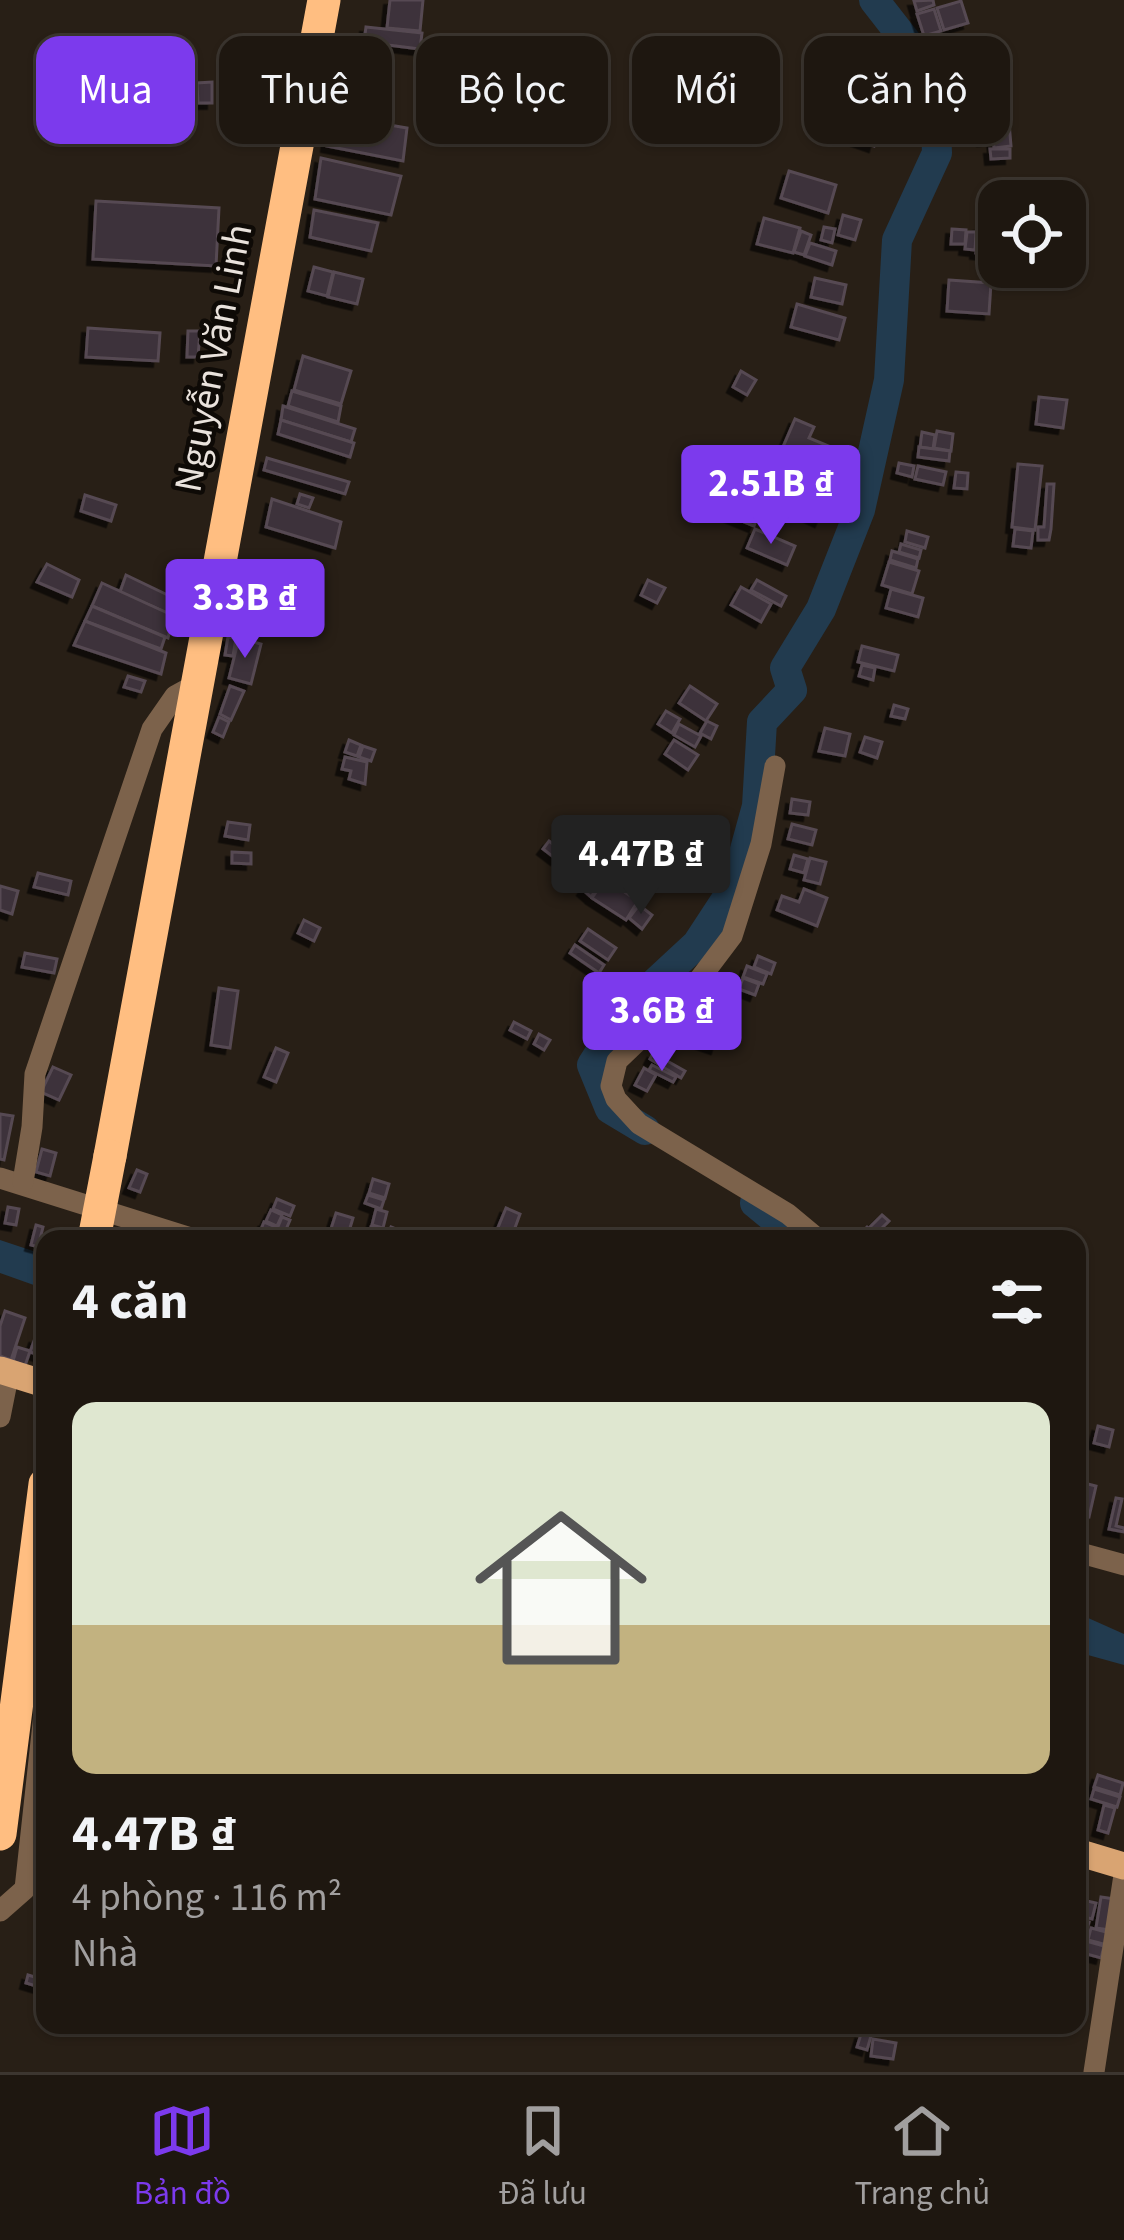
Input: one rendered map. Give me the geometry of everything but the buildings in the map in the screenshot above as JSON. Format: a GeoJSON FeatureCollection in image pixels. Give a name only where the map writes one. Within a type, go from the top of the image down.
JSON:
{"type":"FeatureCollection","features":[{"type":"Feature","properties":{"kind":"highway","name":"Nguyễn Văn Linh"},"geometry":{"type":"LineString","coordinates":[[96,1230],[324,0]]}},
{"type":"Feature","properties":{"kind":"highway"},"geometry":{"type":"LineString","coordinates":[[0,1834],[36,1554]]}},
{"type":"Feature","properties":{"kind":"main road"},"geometry":{"type":"LineString","coordinates":[[5,1371],[36,1381]]}},
{"type":"Feature","properties":{"kind":"main road"},"geometry":{"type":"LineString","coordinates":[[1086,1855],[1124,1870]]}},
{"type":"Feature","properties":{"kind":"street"},"geometry":{"type":"LineString","coordinates":[[166,1230],[11,1180],[32,1127],[35,1074],[152,729],[175,696],[195,685]]}},
{"type":"Feature","properties":{"kind":"street"},"geometry":{"type":"LineString","coordinates":[[775,766],[761,844],[732,936],[692,989],[617,1061],[611,1086],[622,1108],[639,1124],[807,1230]]}},
{"type":"Feature","properties":{"kind":"street"},"geometry":{"type":"LineString","coordinates":[[0,1417],[5,1371]]}},
{"type":"Feature","properties":{"kind":"street"},"geometry":{"type":"LineString","coordinates":[[1086,1554],[1124,1565]]}},
{"type":"Feature","properties":{"kind":"street"},"geometry":{"type":"LineString","coordinates":[[0,1911],[26,1889],[36,1792]]}},
{"type":"Feature","properties":{"kind":"street"},"geometry":{"type":"LineString","coordinates":[[1094,2072],[1124,1870]]}},
{"type":"Feature","properties":{"kind":"water"},"geometry":{"type":"Polygon","coordinates":[[[0,1240],[36,1252],[36,1286],[0,1273],[0,1240]]]}},
{"type":"Feature","properties":{"kind":"water"},"geometry":{"type":"Polygon","coordinates":[[[1086,1617],[1124,1634],[1124,1665],[1086,1654],[1086,1617]]]}},
{"type":"Feature","properties":{"kind":"waterway"},"geometry":{"type":"LineString","coordinates":[[645,1130],[610,1109],[592,1065],[628,1008],[697,944],[735,886],[757,806],[762,722],[792,690],[785,668],[821,609],[860,510],[889,380],[897,240],[937,153],[934,77],[874,0]]}},
{"type":"Feature","properties":{"kind":"waterway"},"geometry":{"type":"LineString","coordinates":[[755,1203],[788,1230]]}}]}
